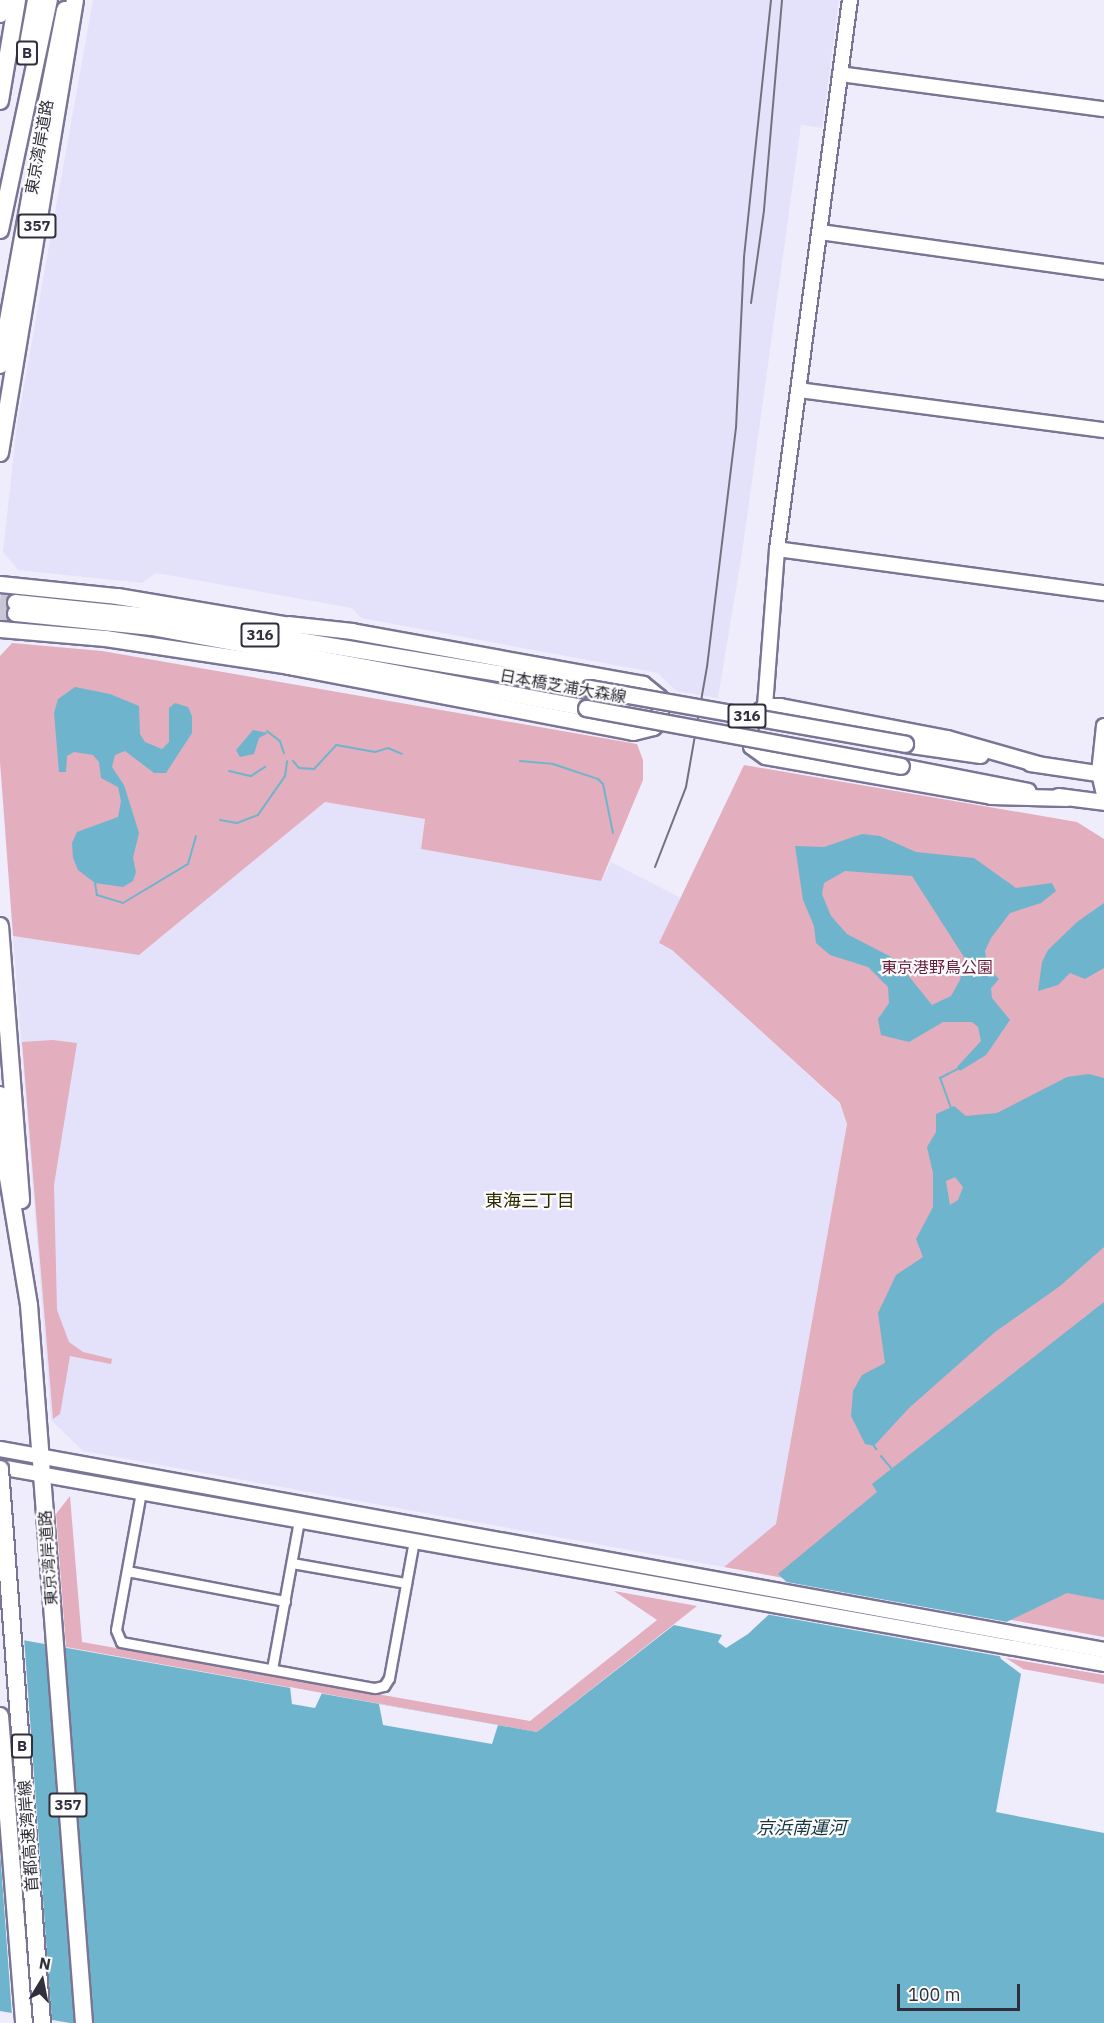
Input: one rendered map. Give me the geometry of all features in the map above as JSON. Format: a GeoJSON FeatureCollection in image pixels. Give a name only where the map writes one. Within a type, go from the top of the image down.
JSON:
{"type":"FeatureCollection","features":[{"type":"Feature","properties":{"kind":"highway"},"geometry":{"type":"LineString","coordinates":[[0,14],[2,0]]}},
{"type":"Feature","properties":{"kind":"highway","name":"B"},"geometry":{"type":"LineString","coordinates":[[0,101],[17,0]]}},
{"type":"Feature","properties":{"kind":"highway","name":"B"},"geometry":{"type":"LineString","coordinates":[[0,202],[22,108],[36,0]]}},
{"type":"Feature","properties":{"kind":"highway"},"geometry":{"type":"LineString","coordinates":[[0,230],[22,108],[49,0]]}},
{"type":"Feature","properties":{"kind":"highway","name":"東京湾岸道路"},"geometry":{"type":"LineString","coordinates":[[0,365],[59,34],[68,0]]}},
{"type":"Feature","properties":{"kind":"highway","name":"357"},"geometry":{"type":"LineString","coordinates":[[0,453],[75,0]]}},
{"type":"Feature","properties":{"kind":"highway","name":"357"},"geometry":{"type":"LineString","coordinates":[[0,926],[21,1201],[21,1265]]}},
{"type":"Feature","properties":{"kind":"highway","name":"東京湾岸道路"},"geometry":{"type":"LineString","coordinates":[[0,1095],[6,1172],[29,1305],[84,2023]]}},
{"type":"Feature","properties":{"kind":"highway","name":"首都高速湾岸線"},"geometry":{"type":"LineString","coordinates":[[0,1468],[42,2023]]}},
{"type":"Feature","properties":{"kind":"highway","name":"首都高速湾岸線"},"geometry":{"type":"LineString","coordinates":[[0,1716],[24,2023]]}},
{"type":"Feature","properties":{"kind":"main road","name":"316"},"geometry":{"type":"LineString","coordinates":[[0,585],[117,596],[289,624],[505,674]]}},
{"type":"Feature","properties":{"kind":"main road","name":"日本橋芝浦大森線"},"geometry":{"type":"LineString","coordinates":[[1102,774],[905,744],[505,674],[405,661],[154,616],[15,608],[151,627],[1066,798],[1104,802]]}},
{"type":"Feature","properties":{"kind":"main road"},"geometry":{"type":"LineString","coordinates":[[288,666],[633,732],[653,727],[660,714],[659,697],[643,684],[359,633],[289,624]]}},
{"type":"Feature","properties":{"kind":"main road","name":"316"},"geometry":{"type":"LineString","coordinates":[[0,629],[105,638],[288,666],[501,693]]}},
{"type":"Feature","properties":{"kind":"main road"},"geometry":{"type":"LineString","coordinates":[[1038,764],[947,738],[765,706],[753,716],[748,734],[754,751],[765,756],[991,796],[1066,798]]}},
{"type":"Feature","properties":{"kind":"street"},"geometry":{"type":"LineString","coordinates":[[765,706],[777,549],[850,0]]}},
{"type":"Feature","properties":{"kind":"street"},"geometry":{"type":"LineString","coordinates":[[840,74],[1104,109]]}},
{"type":"Feature","properties":{"kind":"street"},"geometry":{"type":"LineString","coordinates":[[820,232],[1104,272]]}},
{"type":"Feature","properties":{"kind":"street"},"geometry":{"type":"LineString","coordinates":[[798,390],[1104,430]]}},
{"type":"Feature","properties":{"kind":"street"},"geometry":{"type":"LineString","coordinates":[[777,549],[1104,593]]}},
{"type":"Feature","properties":{"kind":"street"},"geometry":{"type":"LineString","coordinates":[[1104,726],[1102,774],[1104,794]]}},
{"type":"Feature","properties":{"kind":"street"},"geometry":{"type":"LineString","coordinates":[[0,1449],[41,1466],[141,1492],[1104,1664]]}},
{"type":"Feature","properties":{"kind":"street"},"geometry":{"type":"LineString","coordinates":[[0,1468],[41,1466],[726,1582],[1104,1650]]}},
{"type":"Feature","properties":{"kind":"street"},"geometry":{"type":"LineString","coordinates":[[141,1492],[116,1630],[121,1642],[375,1688],[384,1686],[389,1678],[414,1541]]}},
{"type":"Feature","properties":{"kind":"street"},"geometry":{"type":"LineString","coordinates":[[272,1669],[299,1520]]}},
{"type":"Feature","properties":{"kind":"street"},"geometry":{"type":"LineString","coordinates":[[292,1563],[406,1583]]}},
{"type":"Feature","properties":{"kind":"street"},"geometry":{"type":"LineString","coordinates":[[127,1570],[285,1601]]}},
{"type":"Feature","properties":{"kind":"shaded area"},"geometry":{"type":"Polygon","coordinates":[[[93,0],[839,0],[822,128],[801,125],[742,553],[718,698],[676,691],[658,673],[361,618],[352,608],[156,573],[142,583],[18,570],[3,552],[17,425],[93,0]]]}},
{"type":"Feature","properties":{"kind":"shaded area"},"geometry":{"type":"Polygon","coordinates":[[[325,802],[425,819],[421,849],[601,881],[611,862],[681,898],[659,944],[672,950],[840,1104],[847,1124],[776,1524],[724,1567],[83,1451],[51,1420],[13,936],[139,955],[325,802]]]}},
{"type":"Feature","properties":{"kind":"green space"},"geometry":{"type":"Polygon","coordinates":[[[12,643],[102,651],[637,744],[643,760],[643,780],[601,881],[421,849],[425,819],[325,802],[139,955],[13,936],[0,762],[0,656],[12,643]]]}},
{"type":"Feature","properties":{"kind":"green space","name":"東京港野鳥公園"},"geometry":{"type":"Polygon","coordinates":[[[744,765],[1077,822],[1104,839],[1104,1637],[724,1567],[776,1524],[847,1124],[840,1103],[672,950],[659,943],[744,765]]]}},
{"type":"Feature","properties":{"kind":"green space"},"geometry":{"type":"Polygon","coordinates":[[[53,1040],[77,1043],[54,1185],[57,1310],[69,1342],[83,1352],[112,1359],[111,1364],[70,1356],[60,1414],[53,1419],[22,1042],[53,1040]]]}},
{"type":"Feature","properties":{"kind":"green space"},"geometry":{"type":"Polygon","coordinates":[[[70,1496],[82,1642],[530,1721],[657,1620],[614,1591],[697,1606],[537,1732],[66,1647],[56,1514],[70,1496]]]}},
{"type":"Feature","properties":{"kind":"green space"},"geometry":{"type":"Polygon","coordinates":[[[1006,1658],[1104,1675],[1104,1684],[1023,1669],[1006,1658]]]}},
{"type":"Feature","properties":{"kind":"water"},"geometry":{"type":"Polygon","coordinates":[[[75,687],[110,694],[139,706],[140,734],[145,742],[162,749],[169,742],[169,708],[175,703],[188,707],[192,716],[192,733],[166,773],[154,773],[125,751],[115,755],[112,767],[124,785],[139,833],[133,858],[136,872],[133,881],[123,887],[95,883],[78,870],[73,858],[72,843],[77,832],[118,817],[121,801],[118,787],[101,778],[99,762],[93,755],[74,752],[67,756],[66,772],[59,772],[54,713],[58,699],[75,687]]]}},
{"type":"Feature","properties":{"kind":"water"},"geometry":{"type":"Polygon","coordinates":[[[253,730],[268,733],[259,738],[254,754],[240,757],[236,750],[253,730]]]}},
{"type":"Feature","properties":{"kind":"water"},"geometry":{"type":"Polygon","coordinates":[[[862,834],[880,836],[916,852],[974,858],[1016,888],[1052,883],[1056,891],[1041,903],[1010,913],[991,938],[985,951],[988,968],[999,979],[991,988],[992,998],[1010,1020],[986,1055],[960,1071],[957,1067],[981,1041],[978,1027],[972,1022],[943,1022],[909,1042],[881,1035],[878,1019],[889,1003],[888,987],[868,967],[830,955],[816,943],[814,926],[803,900],[795,846],[824,847],[862,834]],[[845,871],[824,883],[822,894],[831,916],[847,934],[895,959],[932,1005],[951,996],[960,980],[964,957],[912,876],[845,871]]]}},
{"type":"Feature","properties":{"kind":"water"},"geometry":{"type":"Polygon","coordinates":[[[1104,903],[1104,968],[1085,979],[1070,973],[1058,985],[1038,991],[1042,962],[1048,950],[1077,922],[1104,903]]]}},
{"type":"Feature","properties":{"kind":"water"},"geometry":{"type":"Polygon","coordinates":[[[1089,1074],[1104,1078],[1104,1247],[1060,1286],[995,1332],[909,1408],[874,1446],[865,1444],[851,1416],[853,1391],[862,1375],[885,1363],[878,1313],[896,1275],[923,1257],[916,1239],[933,1207],[933,1173],[927,1147],[936,1132],[936,1114],[954,1106],[966,1116],[997,1113],[1067,1077],[1089,1074]],[[955,1177],[946,1181],[950,1205],[958,1200],[963,1187],[955,1177]]]}},
{"type":"Feature","properties":{"kind":"water","name":"京浜南運河"},"geometry":{"type":"Polygon","coordinates":[[[1104,1302],[1104,1600],[1067,1593],[998,1626],[994,1640],[1001,1659],[1021,1674],[996,1812],[1104,1833],[1104,2023],[70,2023],[0,2011],[0,1636],[537,1732],[674,1625],[722,1635],[718,1642],[726,1648],[748,1634],[795,1590],[778,1574],[877,1492],[872,1484],[1104,1302]]]}},
{"type":"Feature","properties":{"kind":"pier"},"geometry":{"type":"Polygon","coordinates":[[[781,1581],[1013,1623],[1001,1628],[997,1640],[1004,1657],[765,1614],[790,1590],[781,1581]]]}},
{"type":"Feature","properties":{"kind":"pier"},"geometry":{"type":"Polygon","coordinates":[[[0,1633],[24,1637],[52,2023],[12,2016],[0,1850],[0,1633]]]}},
{"type":"Feature","properties":{"kind":"pier"},"geometry":{"type":"Polygon","coordinates":[[[290,1687],[322,1693],[315,1708],[292,1704],[290,1687]]]}},
{"type":"Feature","properties":{"kind":"pier"},"geometry":{"type":"Polygon","coordinates":[[[379,1704],[498,1725],[492,1744],[383,1725],[379,1704]]]}},
{"type":"Feature","properties":{"kind":"waterway"},"geometry":{"type":"LineString","coordinates":[[267,731],[280,741],[284,753]]}},
{"type":"Feature","properties":{"kind":"waterway"},"geometry":{"type":"LineString","coordinates":[[293,761],[299,768],[314,769],[336,745],[375,752],[388,748],[402,754]]}},
{"type":"Feature","properties":{"kind":"waterway"},"geometry":{"type":"LineString","coordinates":[[220,820],[237,823],[258,815],[285,776],[287,761]]}},
{"type":"Feature","properties":{"kind":"waterway"},"geometry":{"type":"LineString","coordinates":[[520,761],[553,764],[598,779],[603,784],[613,833]]}},
{"type":"Feature","properties":{"kind":"waterway"},"geometry":{"type":"LineString","coordinates":[[229,771],[251,776],[265,767]]}},
{"type":"Feature","properties":{"kind":"waterway"},"geometry":{"type":"LineString","coordinates":[[95,883],[97,895],[123,903],[188,864],[196,836]]}},
{"type":"Feature","properties":{"kind":"waterway"},"geometry":{"type":"LineString","coordinates":[[951,1108],[940,1078],[958,1069]]}},
{"type":"Feature","properties":{"kind":"waterway"},"geometry":{"type":"LineString","coordinates":[[881,1456],[892,1469]]}},
{"type":"Feature","properties":{"kind":"tunnel"},"geometry":{"type":"LineString","coordinates":[[0,601],[15,602]]}},
{"type":"Feature","properties":{"kind":"tunnel"},"geometry":{"type":"LineString","coordinates":[[0,613],[15,613]]}},
{"type":"Feature","properties":{"kind":"railway"},"geometry":{"type":"LineString","coordinates":[[655,867],[686,787],[707,667],[736,428],[744,257],[771,0]]}},
{"type":"Feature","properties":{"kind":"railway"},"geometry":{"type":"LineString","coordinates":[[751,303],[764,210],[782,0]]}},
{"type":"Feature","properties":{"kind":"district","name":"東海三丁目"},"geometry":{"type":"Point","coordinates":[530,1201]}}]}
